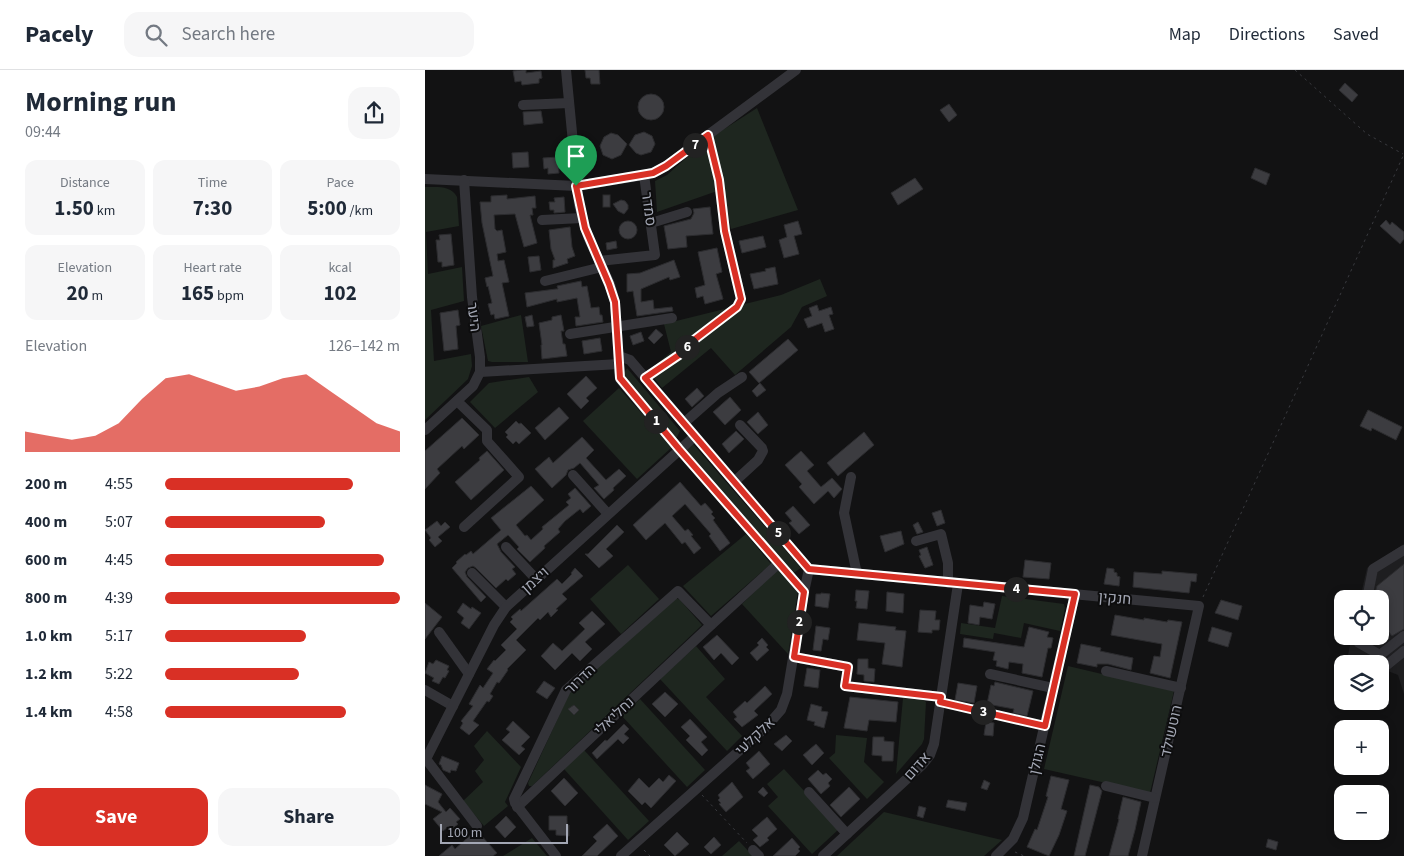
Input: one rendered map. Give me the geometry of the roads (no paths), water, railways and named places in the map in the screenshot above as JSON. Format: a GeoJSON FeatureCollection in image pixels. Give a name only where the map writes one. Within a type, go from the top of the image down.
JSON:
{"type":"FeatureCollection","features":[{"type":"Feature","properties":{"kind":"street"},"geometry":{"type":"LineString","coordinates":[[566,70],[576,186],[588,237],[615,302],[620,378],[679,449],[804,592]]}},
{"type":"Feature","properties":{"kind":"street"},"geometry":{"type":"LineString","coordinates":[[644,175],[662,169],[796,70]]}},
{"type":"Feature","properties":{"kind":"street"},"geometry":{"type":"LineString","coordinates":[[523,105],[569,103]]}},
{"type":"Feature","properties":{"kind":"street"},"geometry":{"type":"LineString","coordinates":[[708,135],[719,180],[725,231],[741,299]]}},
{"type":"Feature","properties":{"kind":"street","name":"סמדר"},"geometry":{"type":"LineString","coordinates":[[425,179],[576,186],[644,175],[655,255],[600,264]]}},
{"type":"Feature","properties":{"kind":"street","name":"היער"},"geometry":{"type":"LineString","coordinates":[[465,180],[472,297],[480,357],[479,372]]}},
{"type":"Feature","properties":{"kind":"street"},"geometry":{"type":"LineString","coordinates":[[651,223],[687,212]]}},
{"type":"Feature","properties":{"kind":"street"},"geometry":{"type":"LineString","coordinates":[[542,220],[582,218]]}},
{"type":"Feature","properties":{"kind":"street"},"geometry":{"type":"LineString","coordinates":[[545,282],[600,264]]}},
{"type":"Feature","properties":{"kind":"street"},"geometry":{"type":"LineString","coordinates":[[570,334],[672,318]]}},
{"type":"Feature","properties":{"kind":"street"},"geometry":{"type":"LineString","coordinates":[[425,430],[473,386],[479,372],[630,360],[809,569]]}},
{"type":"Feature","properties":{"kind":"street"},"geometry":{"type":"LineString","coordinates":[[684,423],[718,394],[742,377]]}},
{"type":"Feature","properties":{"kind":"street"},"geometry":{"type":"LineString","coordinates":[[457,401],[487,430],[487,441],[519,477],[464,527]]}},
{"type":"Feature","properties":{"kind":"street"},"geometry":{"type":"LineString","coordinates":[[735,482],[758,460],[763,451],[740,424]]}},
{"type":"Feature","properties":{"kind":"street","name":"ויצמן"},"geometry":{"type":"LineString","coordinates":[[426,760],[429,743],[453,706],[496,622],[506,608],[695,436]]}},
{"type":"Feature","properties":{"kind":"street"},"geometry":{"type":"LineString","coordinates":[[573,474],[608,514]]}},
{"type":"Feature","properties":{"kind":"street"},"geometry":{"type":"LineString","coordinates":[[851,477],[844,513],[857,574]]}},
{"type":"Feature","properties":{"kind":"street","name":"אדום"},"geometry":{"type":"LineString","coordinates":[[823,856],[929,757],[934,746],[941,700],[953,583],[941,534],[916,541]]}},
{"type":"Feature","properties":{"kind":"street"},"geometry":{"type":"LineString","coordinates":[[506,547],[536,579]]}},
{"type":"Feature","properties":{"kind":"street"},"geometry":{"type":"LineString","coordinates":[[1369,590],[1373,569],[1404,550]]}},
{"type":"Feature","properties":{"kind":"street","name":"נחליאלי"},"geometry":{"type":"LineString","coordinates":[[517,807],[779,563]]}},
{"type":"Feature","properties":{"kind":"street","name":"חנקין"},"geometry":{"type":"LineString","coordinates":[[809,569],[1199,606]]}},
{"type":"Feature","properties":{"kind":"street","name":"אלקלעי"},"geometry":{"type":"LineString","coordinates":[[621,856],[767,726],[779,713],[787,694],[809,569]]}},
{"type":"Feature","properties":{"kind":"street"},"geometry":{"type":"LineString","coordinates":[[472,573],[506,608]]}},
{"type":"Feature","properties":{"kind":"street","name":"הדרור"},"geometry":{"type":"LineString","coordinates":[[517,807],[514,799],[562,696],[570,686],[678,590],[711,625]]}},
{"type":"Feature","properties":{"kind":"street","name":"הגולן"},"geometry":{"type":"LineString","coordinates":[[996,856],[1016,834],[1023,818],[1075,594]]}},
{"type":"Feature","properties":{"kind":"street","name":"רוטשילד"},"geometry":{"type":"LineString","coordinates":[[1142,856],[1199,606]]}},
{"type":"Feature","properties":{"kind":"street"},"geometry":{"type":"LineString","coordinates":[[439,632],[469,674]]}},
{"type":"Feature","properties":{"kind":"street"},"geometry":{"type":"LineString","coordinates":[[1362,645],[1380,655],[1404,636]]}},
{"type":"Feature","properties":{"kind":"street"},"geometry":{"type":"LineString","coordinates":[[1389,663],[1404,651]]}},
{"type":"Feature","properties":{"kind":"street"},"geometry":{"type":"LineString","coordinates":[[794,657],[848,667],[845,686],[941,700]]}},
{"type":"Feature","properties":{"kind":"street"},"geometry":{"type":"LineString","coordinates":[[1106,671],[1181,688]]}},
{"type":"Feature","properties":{"kind":"street"},"geometry":{"type":"LineString","coordinates":[[990,674],[1053,688]]}},
{"type":"Feature","properties":{"kind":"street"},"geometry":{"type":"LineString","coordinates":[[425,690],[453,706]]}},
{"type":"Feature","properties":{"kind":"street"},"geometry":{"type":"LineString","coordinates":[[426,760],[477,826]]}},
{"type":"Feature","properties":{"kind":"street"},"geometry":{"type":"LineString","coordinates":[[1106,786],[1155,798]]}},
{"type":"Feature","properties":{"kind":"street"},"geometry":{"type":"LineString","coordinates":[[809,792],[847,834]]}},
{"type":"Feature","properties":{"kind":"street"},"geometry":{"type":"LineString","coordinates":[[517,807],[556,856]]}}]}
